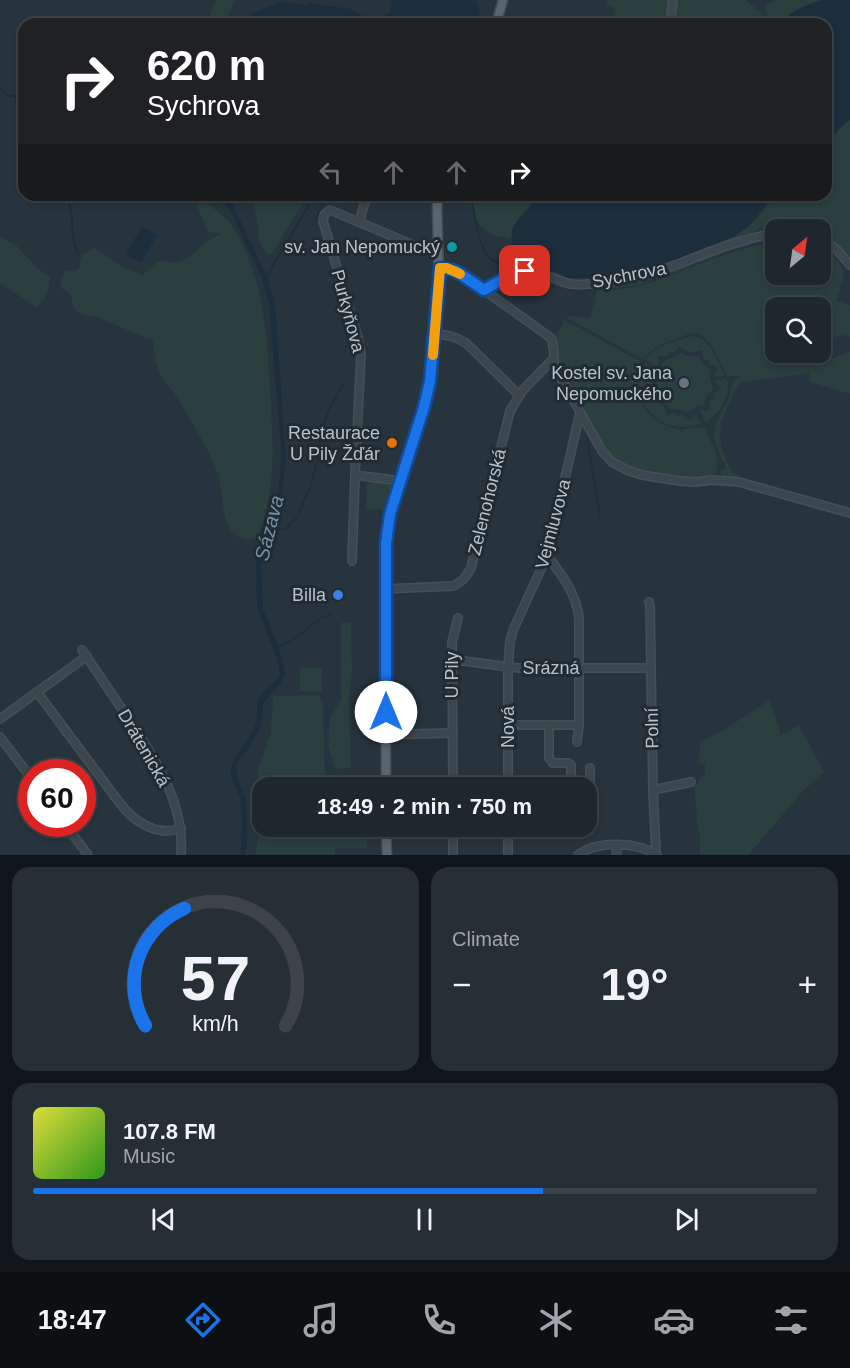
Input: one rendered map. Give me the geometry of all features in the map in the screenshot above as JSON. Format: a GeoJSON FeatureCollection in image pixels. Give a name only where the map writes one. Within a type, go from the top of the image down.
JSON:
{"type":"FeatureCollection","features":[{"type":"Feature","properties":{"kind":"main road"},"geometry":{"type":"LineString","coordinates":[[498,18],[503,0]]}},
{"type":"Feature","properties":{"kind":"main road"},"geometry":{"type":"LineString","coordinates":[[386,777],[385,556],[390,514],[428,391],[432,369],[440,268],[438,201]]}},
{"type":"Feature","properties":{"kind":"main road"},"geometry":{"type":"LineString","coordinates":[[386,837],[387,855]]}},
{"type":"Feature","properties":{"kind":"street"},"geometry":{"type":"LineString","coordinates":[[670,18],[673,0]]}},
{"type":"Feature","properties":{"kind":"street"},"geometry":{"type":"LineString","coordinates":[[365,201],[359,222],[430,252],[439,253]]}},
{"type":"Feature","properties":{"kind":"street","name":"Purkyňova"},"geometry":{"type":"LineString","coordinates":[[352,561],[361,355],[323,221],[325,213],[330,210],[359,222]]}},
{"type":"Feature","properties":{"kind":"street","name":"Sychrova"},"geometry":{"type":"LineString","coordinates":[[484,290],[508,276],[525,271],[577,284],[638,277],[711,251],[765,235]]}},
{"type":"Feature","properties":{"kind":"street"},"geometry":{"type":"LineString","coordinates":[[831,246],[850,265]]}},
{"type":"Feature","properties":{"kind":"street"},"geometry":{"type":"LineString","coordinates":[[440,268],[456,271],[551,338],[555,351],[555,367],[602,452],[612,462],[635,473],[680,481],[739,482],[850,513]]}},
{"type":"Feature","properties":{"kind":"street"},"geometry":{"type":"LineString","coordinates":[[435,334],[449,335],[465,343],[519,395]]}},
{"type":"Feature","properties":{"kind":"street","name":"Zelenohorská"},"geometry":{"type":"LineString","coordinates":[[385,589],[453,586],[466,578],[471,567],[508,416],[519,395],[554,359]]}},
{"type":"Feature","properties":{"kind":"street","name":"Vejmluvova"},"geometry":{"type":"LineString","coordinates":[[508,667],[512,632],[547,555],[580,412]]}},
{"type":"Feature","properties":{"kind":"street"},"geometry":{"type":"LineString","coordinates":[[356,475],[400,481]]}},
{"type":"Feature","properties":{"kind":"street"},"geometry":{"type":"LineString","coordinates":[[547,555],[570,589],[575,599],[579,619],[577,742]]}},
{"type":"Feature","properties":{"kind":"street","name":"Polní"},"geometry":{"type":"LineString","coordinates":[[649,602],[653,790],[657,854]]}},
{"type":"Feature","properties":{"kind":"street","name":"U Pily"},"geometry":{"type":"LineString","coordinates":[[453,777],[452,642],[458,618]]}},
{"type":"Feature","properties":{"kind":"street","name":"Drátenická"},"geometry":{"type":"LineString","coordinates":[[37,692],[84,653],[157,763],[166,781],[181,828],[181,855]]}},
{"type":"Feature","properties":{"kind":"street","name":"Srázná"},"geometry":{"type":"LineString","coordinates":[[452,661],[517,668],[651,668]]}},
{"type":"Feature","properties":{"kind":"street","name":"Nová"},"geometry":{"type":"LineString","coordinates":[[508,667],[508,777]]}},
{"type":"Feature","properties":{"kind":"street"},"geometry":{"type":"LineString","coordinates":[[0,718],[37,692],[130,815],[152,828],[170,831],[181,828]]}},
{"type":"Feature","properties":{"kind":"street"},"geometry":{"type":"LineString","coordinates":[[508,724],[579,725]]}},
{"type":"Feature","properties":{"kind":"street"},"geometry":{"type":"LineString","coordinates":[[549,725],[549,758],[553,763],[571,765],[571,777]]}},
{"type":"Feature","properties":{"kind":"street"},"geometry":{"type":"LineString","coordinates":[[373,735],[453,733]]}},
{"type":"Feature","properties":{"kind":"street"},"geometry":{"type":"LineString","coordinates":[[0,736],[18,760]]}},
{"type":"Feature","properties":{"kind":"street"},"geometry":{"type":"LineString","coordinates":[[590,768],[590,777]]}},
{"type":"Feature","properties":{"kind":"street"},"geometry":{"type":"LineString","coordinates":[[653,790],[691,782]]}},
{"type":"Feature","properties":{"kind":"street"},"geometry":{"type":"LineString","coordinates":[[75,837],[88,855]]}},
{"type":"Feature","properties":{"kind":"street"},"geometry":{"type":"LineString","coordinates":[[453,837],[453,855]]}},
{"type":"Feature","properties":{"kind":"street"},"geometry":{"type":"LineString","coordinates":[[508,837],[508,855]]}},
{"type":"Feature","properties":{"kind":"street"},"geometry":{"type":"LineString","coordinates":[[578,855],[589,849],[618,845],[637,846],[657,854]]}},
{"type":"Feature","properties":{"kind":"street"},"geometry":{"type":"LineString","coordinates":[[616,855],[618,845]]}},
{"type":"Feature","properties":{"kind":"green space"},"geometry":{"type":"Polygon","coordinates":[[[216,0],[235,0],[227,18],[208,18],[216,0]]]}},
{"type":"Feature","properties":{"kind":"green space"},"geometry":{"type":"Polygon","coordinates":[[[608,0],[670,0],[665,18],[611,18],[615,9],[606,4],[608,0]]]}},
{"type":"Feature","properties":{"kind":"green space"},"geometry":{"type":"Polygon","coordinates":[[[675,0],[746,0],[766,17],[765,6],[775,0],[822,0],[805,6],[786,18],[673,18],[675,0]]]}},
{"type":"Feature","properties":{"kind":"green space"},"geometry":{"type":"Polygon","coordinates":[[[850,120],[850,257],[831,241],[831,219],[765,219],[765,224],[742,239],[723,241],[753,222],[770,201],[832,201],[832,137],[850,120]]]}},
{"type":"Feature","properties":{"kind":"green space"},"geometry":{"type":"Polygon","coordinates":[[[195,201],[203,201],[214,208],[226,218],[238,236],[252,267],[264,318],[272,416],[272,471],[267,508],[258,538],[255,539],[239,537],[230,529],[225,516],[217,471],[198,433],[159,371],[153,338],[149,339],[97,317],[83,315],[73,308],[72,297],[61,288],[60,284],[63,275],[67,271],[75,271],[79,268],[82,255],[93,248],[121,266],[143,275],[157,262],[165,260],[174,263],[183,260],[192,255],[205,242],[221,234],[208,232],[195,201]]]}},
{"type":"Feature","properties":{"kind":"green space"},"geometry":{"type":"Polygon","coordinates":[[[253,201],[304,201],[272,254],[269,255],[263,249],[258,239],[259,232],[253,201]]]}},
{"type":"Feature","properties":{"kind":"green space"},"geometry":{"type":"Polygon","coordinates":[[[470,201],[535,201],[519,220],[511,238],[492,235],[481,226],[473,213],[470,201]]]}},
{"type":"Feature","properties":{"kind":"green space"},"geometry":{"type":"Polygon","coordinates":[[[0,237],[16,245],[37,268],[50,277],[45,298],[36,307],[0,283],[0,237]]]}},
{"type":"Feature","properties":{"kind":"green space"},"geometry":{"type":"Polygon","coordinates":[[[754,239],[750,245],[638,285],[609,289],[591,287],[675,269],[685,263],[754,239]]]}},
{"type":"Feature","properties":{"kind":"green space"},"geometry":{"type":"Polygon","coordinates":[[[765,244],[765,285],[831,285],[831,255],[838,262],[843,277],[842,283],[837,282],[841,286],[836,301],[850,305],[850,337],[836,336],[831,342],[831,297],[765,297],[765,363],[831,363],[831,359],[850,352],[850,394],[810,382],[809,373],[740,381],[725,414],[720,433],[722,448],[728,464],[733,472],[743,478],[728,479],[721,475],[721,470],[725,470],[725,462],[722,461],[715,443],[714,431],[733,382],[740,378],[739,375],[727,377],[714,350],[705,338],[694,333],[685,335],[656,348],[644,360],[565,317],[590,318],[597,290],[646,284],[748,247],[765,244]]]}},
{"type":"Feature","properties":{"kind":"green space"},"geometry":{"type":"Polygon","coordinates":[[[563,319],[642,362],[637,386],[639,396],[650,415],[670,427],[682,430],[679,433],[684,429],[704,427],[716,452],[718,463],[716,472],[710,478],[689,480],[646,474],[618,463],[600,447],[606,445],[601,446],[593,433],[597,431],[587,414],[584,415],[572,394],[573,391],[558,368],[554,337],[563,326],[563,319]]]}},
{"type":"Feature","properties":{"kind":"green space"},"geometry":{"type":"Polygon","coordinates":[[[693,336],[699,337],[709,345],[724,376],[714,377],[717,367],[704,359],[702,350],[690,352],[679,346],[674,353],[669,352],[667,356],[658,356],[656,366],[645,360],[659,347],[693,336]]]}},
{"type":"Feature","properties":{"kind":"green space"},"geometry":{"type":"Polygon","coordinates":[[[681,353],[699,357],[711,371],[710,378],[713,388],[706,397],[704,405],[688,413],[670,409],[658,396],[655,377],[664,361],[681,353]]]}},
{"type":"Feature","properties":{"kind":"green space"},"geometry":{"type":"Polygon","coordinates":[[[645,363],[655,371],[647,376],[653,383],[650,388],[654,391],[651,399],[662,405],[667,415],[675,413],[678,417],[682,414],[689,420],[696,414],[701,423],[680,427],[669,425],[652,415],[641,397],[639,385],[640,373],[645,363]]]}},
{"type":"Feature","properties":{"kind":"green space"},"geometry":{"type":"Polygon","coordinates":[[[724,378],[728,381],[725,399],[719,410],[706,422],[699,410],[710,410],[709,401],[714,399],[713,394],[721,389],[715,381],[724,378]]]}},
{"type":"Feature","properties":{"kind":"green space"},"geometry":{"type":"Polygon","coordinates":[[[371,481],[392,485],[384,509],[366,510],[367,484],[371,481]]]}},
{"type":"Feature","properties":{"kind":"green space"},"geometry":{"type":"Polygon","coordinates":[[[351,622],[352,673],[349,700],[351,768],[335,769],[328,745],[330,718],[341,700],[341,623],[351,622]]]}},
{"type":"Feature","properties":{"kind":"green space"},"geometry":{"type":"Polygon","coordinates":[[[300,668],[322,668],[322,691],[300,691],[300,668]]]}},
{"type":"Feature","properties":{"kind":"green space"},"geometry":{"type":"Polygon","coordinates":[[[273,696],[319,696],[323,703],[325,777],[258,777],[258,770],[271,732],[273,696]]]}},
{"type":"Feature","properties":{"kind":"green space"},"geometry":{"type":"Polygon","coordinates":[[[770,700],[781,735],[799,725],[824,772],[803,791],[748,855],[700,855],[694,785],[705,774],[705,765],[699,762],[700,742],[727,728],[770,700]]]}},
{"type":"Feature","properties":{"kind":"green space"},"geometry":{"type":"Polygon","coordinates":[[[258,837],[366,837],[367,848],[335,847],[335,855],[255,855],[258,837]]]}},
{"type":"Feature","properties":{"kind":"water"},"geometry":{"type":"Polygon","coordinates":[[[392,0],[475,0],[480,11],[478,18],[248,18],[254,12],[282,2],[306,5],[310,3],[350,9],[363,16],[383,17],[390,12],[392,0]]]}},
{"type":"Feature","properties":{"kind":"water"},"geometry":{"type":"Polygon","coordinates":[[[822,0],[850,0],[850,120],[832,137],[832,18],[786,18],[805,6],[822,0]]]}},
{"type":"Feature","properties":{"kind":"water"},"geometry":{"type":"Polygon","coordinates":[[[222,201],[229,201],[233,205],[267,277],[275,305],[286,458],[280,509],[274,530],[261,559],[263,609],[278,645],[285,672],[280,684],[264,702],[261,726],[236,767],[246,800],[245,855],[240,855],[241,806],[231,769],[234,759],[255,726],[259,698],[280,674],[274,650],[259,612],[256,595],[256,565],[276,504],[281,447],[269,304],[262,278],[230,210],[222,201]]]}},
{"type":"Feature","properties":{"kind":"water"},"geometry":{"type":"Polygon","coordinates":[[[535,201],[769,201],[748,227],[733,237],[655,268],[633,273],[583,278],[567,278],[557,272],[516,264],[512,230],[535,201]]]}},
{"type":"Feature","properties":{"kind":"water"},"geometry":{"type":"Polygon","coordinates":[[[142,227],[157,235],[141,263],[125,254],[142,227]]]}},
{"type":"Feature","properties":{"kind":"waterway"},"geometry":{"type":"LineString","coordinates":[[0,88],[8,96],[15,96],[18,113]]}},
{"type":"Feature","properties":{"kind":"waterway"},"geometry":{"type":"LineString","coordinates":[[68,201],[72,214],[74,241],[79,255]]}},
{"type":"Feature","properties":{"kind":"waterway"},"geometry":{"type":"LineString","coordinates":[[266,277],[311,201]]}},
{"type":"Feature","properties":{"kind":"waterway"},"geometry":{"type":"LineString","coordinates":[[316,220],[323,201]]}},
{"type":"Feature","properties":{"kind":"waterway"},"geometry":{"type":"LineString","coordinates":[[472,201],[481,241],[489,257],[499,262],[518,259]]}},
{"type":"Feature","properties":{"kind":"waterway","name":"Sázava"},"geometry":{"type":"LineString","coordinates":[[274,531],[287,528],[297,517],[311,485],[321,431],[344,382]]}},
{"type":"Feature","properties":{"kind":"waterway"},"geometry":{"type":"LineString","coordinates":[[587,438],[600,515]]}},
{"type":"Feature","properties":{"kind":"waterway"},"geometry":{"type":"LineString","coordinates":[[277,648],[293,640],[321,618],[332,614]]}},
{"type":"Feature","properties":{"kind":"slow traffic"},"geometry":{"type":"LineString","coordinates":[[433,355],[440,268],[447,268],[460,274]]}},
{"type":"Feature","properties":{"kind":"place","name":"sv. Jan Nepomucký"},"geometry":{"type":"Point","coordinates":[452,247]}},
{"type":"Feature","properties":{"kind":"place","name":"Kostel sv. Jana Nepomuckého"},"geometry":{"type":"Point","coordinates":[684,383]}},
{"type":"Feature","properties":{"kind":"place","name":"Restaurace U Pily Žďár"},"geometry":{"type":"Point","coordinates":[392,443]}},
{"type":"Feature","properties":{"kind":"place","name":"Billa"},"geometry":{"type":"Point","coordinates":[338,595]}},
{"type":"Feature","properties":{"kind":"route"},"geometry":{"type":"LineString","coordinates":[[386,712],[386,543],[390,514],[430,381],[440,268],[456,271],[484,290],[508,276],[525,271]]}}]}
